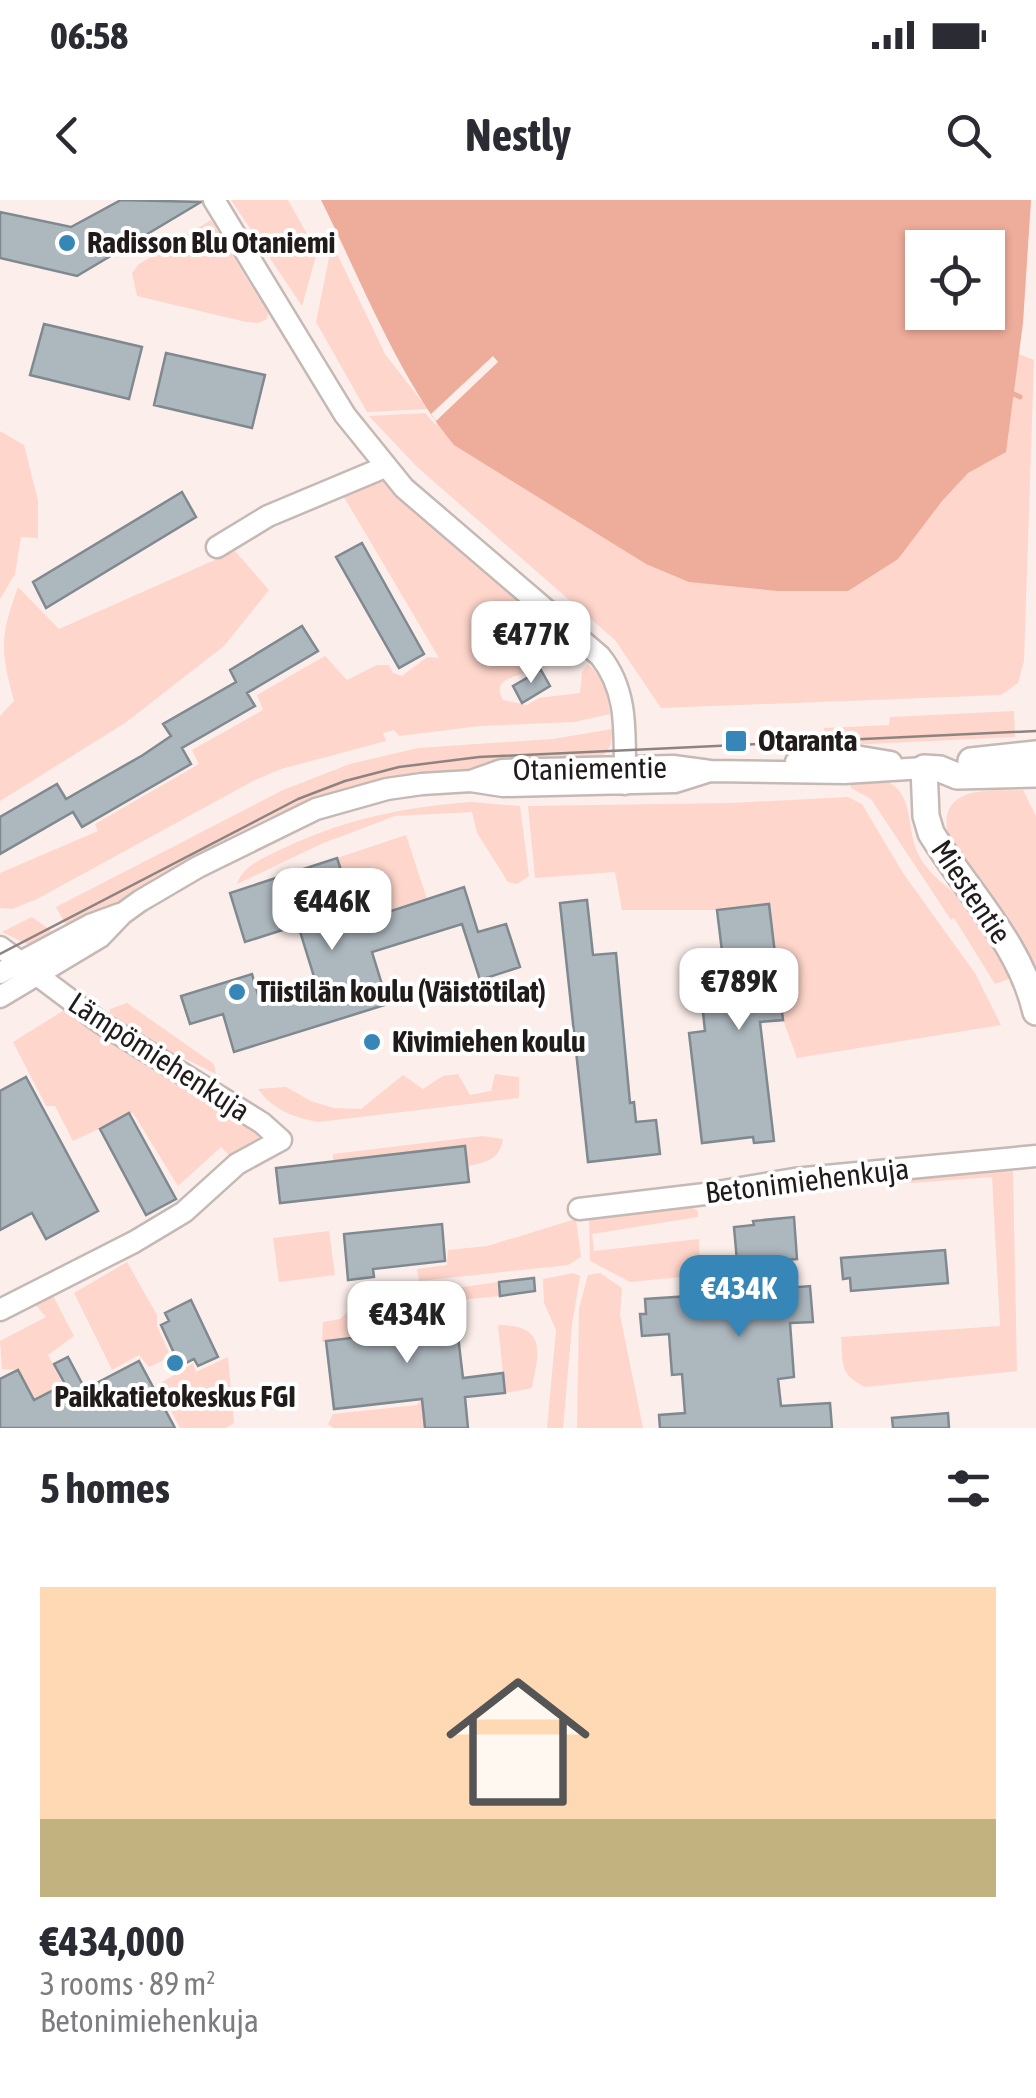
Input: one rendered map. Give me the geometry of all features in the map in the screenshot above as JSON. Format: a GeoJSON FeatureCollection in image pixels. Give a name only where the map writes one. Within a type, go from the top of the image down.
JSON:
{"type":"FeatureCollection","features":[{"type":"Feature","properties":{"kind":"main road","name":"Otaniementie"},"geometry":{"type":"LineString","coordinates":[[932,768],[1036,754]]}},
{"type":"Feature","properties":{"kind":"main road","name":"Otaniementie"},"geometry":{"type":"LineString","coordinates":[[932,768],[957,776],[1036,774]]}},
{"type":"Feature","properties":{"kind":"main road","name":"Miestentie"},"geometry":{"type":"LineString","coordinates":[[932,768],[926,816],[931,834],[1002,934],[1026,979],[1036,1012]]}},
{"type":"Feature","properties":{"kind":"street"},"geometry":{"type":"LineString","coordinates":[[214,200],[345,415],[385,467],[404,488],[600,656],[620,687],[625,775]]}},
{"type":"Feature","properties":{"kind":"street"},"geometry":{"type":"LineString","coordinates":[[217,547],[268,516],[385,467]]}},
{"type":"Feature","properties":{"kind":"street","name":"Otaniementie"},"geometry":{"type":"LineString","coordinates":[[9,968],[90,925],[122,914],[198,867],[316,809],[387,789],[471,781],[503,786],[625,775],[675,782],[710,771],[844,773],[932,768]]}},
{"type":"Feature","properties":{"kind":"street","name":"Otaniementie"},"geometry":{"type":"LineString","coordinates":[[0,996],[100,938],[122,914]]}},
{"type":"Feature","properties":{"kind":"street","name":"Lämpömiehenkuja"},"geometry":{"type":"LineString","coordinates":[[0,947],[9,968],[36,976],[101,1022],[262,1123],[281,1140],[237,1164],[184,1212],[0,1310]]}},
{"type":"Feature","properties":{"kind":"street","name":"Betonimiehenkuja"},"geometry":{"type":"LineString","coordinates":[[579,1210],[794,1179],[1036,1156]]}},
{"type":"Feature","properties":{"kind":"shaded area"},"geometry":{"type":"Polygon","coordinates":[[[231,200],[288,200],[317,252],[302,306],[231,200]]]}},
{"type":"Feature","properties":{"kind":"shaded area"},"geometry":{"type":"Polygon","coordinates":[[[321,200],[1031,200],[1023,323],[1006,452],[968,473],[898,559],[848,591],[778,591],[689,582],[646,564],[454,445],[416,390],[321,200]]]}},
{"type":"Feature","properties":{"kind":"shaded area"},"geometry":{"type":"Polygon","coordinates":[[[1031,200],[1019,354],[1034,360],[1024,661],[1018,683],[1001,695],[661,708],[615,640],[416,466],[369,416],[425,413],[437,426],[436,421],[547,501],[646,564],[667,559],[905,234],[905,330],[1005,330],[1005,230],[908,230],[912,224],[1031,200]]]}},
{"type":"Feature","properties":{"kind":"shaded area"},"geometry":{"type":"Polygon","coordinates":[[[211,220],[268,313],[267,319],[246,322],[137,296],[132,273],[139,264],[211,220]]]}},
{"type":"Feature","properties":{"kind":"shaded area"},"geometry":{"type":"Polygon","coordinates":[[[340,239],[431,414],[428,409],[367,412],[316,322],[332,243],[385,354],[424,404],[340,239]]]}},
{"type":"Feature","properties":{"kind":"shaded area"},"geometry":{"type":"Polygon","coordinates":[[[0,431],[24,445],[38,501],[38,538],[21,537],[15,574],[0,599],[0,431]]]}},
{"type":"Feature","properties":{"kind":"shaded area"},"geometry":{"type":"Polygon","coordinates":[[[379,476],[398,499],[570,643],[567,653],[541,661],[502,683],[503,700],[527,705],[539,698],[580,693],[582,672],[588,664],[604,680],[610,714],[574,722],[480,726],[399,736],[394,730],[383,733],[386,741],[281,769],[253,781],[37,899],[12,909],[0,908],[0,873],[98,831],[95,824],[199,764],[192,750],[263,710],[257,695],[325,656],[347,680],[377,665],[389,665],[393,673],[402,676],[427,657],[439,658],[341,492],[379,476]]]}},
{"type":"Feature","properties":{"kind":"shaded area"},"geometry":{"type":"Polygon","coordinates":[[[235,551],[269,590],[224,646],[125,723],[0,801],[0,716],[14,701],[4,643],[18,587],[59,629],[235,551]]]}},
{"type":"Feature","properties":{"kind":"shaded area"},"geometry":{"type":"Polygon","coordinates":[[[1014,711],[1015,737],[825,746],[824,728],[889,725],[890,717],[1014,711]]]}},
{"type":"Feature","properties":{"kind":"shaded area"},"geometry":{"type":"Polygon","coordinates":[[[612,729],[607,751],[590,761],[421,772],[327,794],[238,833],[69,931],[56,907],[283,790],[350,764],[418,748],[553,739],[612,729]]]}},
{"type":"Feature","properties":{"kind":"shaded area"},"geometry":{"type":"Polygon","coordinates":[[[886,781],[895,786],[905,801],[920,858],[974,913],[1014,977],[995,984],[871,799],[851,788],[850,782],[886,781]]]}},
{"type":"Feature","properties":{"kind":"shaded area"},"geometry":{"type":"Polygon","coordinates":[[[1023,790],[1036,816],[1036,964],[1029,959],[985,888],[958,858],[947,830],[951,806],[961,797],[983,791],[1023,790]]]}},
{"type":"Feature","properties":{"kind":"shaded area"},"geometry":{"type":"Polygon","coordinates":[[[848,797],[862,804],[903,873],[975,973],[1001,1025],[797,1058],[783,1020],[769,904],[717,910],[622,910],[615,872],[535,878],[528,806],[848,797]]]}},
{"type":"Feature","properties":{"kind":"shaded area"},"geometry":{"type":"Polygon","coordinates":[[[471,802],[520,806],[529,876],[517,884],[508,882],[477,833],[472,812],[395,816],[321,844],[237,884],[256,862],[330,829],[399,811],[471,802]]]}},
{"type":"Feature","properties":{"kind":"shaded area"},"geometry":{"type":"Polygon","coordinates":[[[406,835],[427,899],[358,922],[337,858],[406,835]]]}},
{"type":"Feature","properties":{"kind":"shaded area"},"geometry":{"type":"Polygon","coordinates":[[[32,917],[53,932],[56,939],[33,947],[2,932],[32,917]]]}},
{"type":"Feature","properties":{"kind":"shaded area"},"geometry":{"type":"Polygon","coordinates":[[[127,1003],[214,1064],[216,1074],[110,1022],[110,1009],[127,1003]]]}},
{"type":"Feature","properties":{"kind":"shaded area"},"geometry":{"type":"Polygon","coordinates":[[[66,1009],[256,1127],[259,1140],[231,1157],[221,1147],[178,1186],[133,1113],[73,1141],[55,1106],[46,1106],[13,1042],[66,1009]]]}},
{"type":"Feature","properties":{"kind":"shaded area"},"geometry":{"type":"Polygon","coordinates":[[[458,1074],[470,1095],[491,1091],[495,1074],[519,1077],[519,1098],[318,1122],[284,1111],[258,1089],[286,1087],[333,1108],[361,1109],[403,1075],[423,1089],[443,1076],[458,1074]]]}},
{"type":"Feature","properties":{"kind":"shaded area"},"geometry":{"type":"Polygon","coordinates":[[[482,1136],[503,1139],[499,1151],[492,1159],[469,1166],[464,1146],[333,1161],[333,1154],[482,1136]]]}},
{"type":"Feature","properties":{"kind":"shaded area"},"geometry":{"type":"Polygon","coordinates":[[[994,1167],[1013,1171],[1017,1371],[865,1387],[851,1378],[844,1367],[841,1337],[1000,1326],[992,1177],[844,1188],[840,1185],[994,1167]]]}},
{"type":"Feature","properties":{"kind":"shaded area"},"geometry":{"type":"Polygon","coordinates":[[[691,1206],[698,1211],[698,1217],[592,1234],[594,1251],[699,1239],[700,1267],[692,1276],[630,1282],[590,1261],[589,1218],[691,1206]]]}},
{"type":"Feature","properties":{"kind":"shaded area"},"geometry":{"type":"Polygon","coordinates":[[[576,1219],[581,1257],[568,1265],[419,1281],[417,1269],[447,1265],[448,1250],[487,1246],[576,1219]]]}},
{"type":"Feature","properties":{"kind":"shaded area"},"geometry":{"type":"Polygon","coordinates":[[[329,1231],[335,1275],[279,1282],[273,1238],[329,1231]]]}},
{"type":"Feature","properties":{"kind":"shaded area"},"geometry":{"type":"Polygon","coordinates":[[[127,1262],[157,1315],[157,1326],[171,1357],[149,1367],[139,1355],[112,1370],[74,1293],[127,1262]]]}},
{"type":"Feature","properties":{"kind":"shaded area"},"geometry":{"type":"Polygon","coordinates":[[[573,1273],[580,1276],[563,1428],[547,1428],[556,1330],[544,1303],[543,1279],[573,1273]]]}},
{"type":"Feature","properties":{"kind":"shaded area"},"geometry":{"type":"Polygon","coordinates":[[[600,1273],[622,1288],[620,1315],[643,1428],[577,1428],[579,1308],[588,1275],[600,1273]]]}},
{"type":"Feature","properties":{"kind":"shaded area"},"geometry":{"type":"Polygon","coordinates":[[[499,1282],[501,1296],[366,1309],[368,1336],[322,1342],[323,1322],[340,1319],[359,1301],[499,1282]]]}},
{"type":"Feature","properties":{"kind":"shaded area"},"geometry":{"type":"Polygon","coordinates":[[[53,1296],[74,1336],[48,1355],[68,1394],[34,1400],[18,1370],[2,1369],[0,1341],[46,1317],[35,1304],[53,1296]]]}},
{"type":"Feature","properties":{"kind":"shaded area"},"geometry":{"type":"Polygon","coordinates":[[[498,1325],[514,1326],[532,1335],[537,1363],[532,1388],[505,1393],[498,1325]]]}},
{"type":"Feature","properties":{"kind":"shaded area"},"geometry":{"type":"Polygon","coordinates":[[[228,1357],[234,1423],[226,1428],[180,1428],[158,1385],[193,1363],[196,1372],[228,1357]]]}},
{"type":"Feature","properties":{"kind":"shaded area"},"geometry":{"type":"Polygon","coordinates":[[[422,1399],[425,1428],[333,1428],[328,1424],[333,1414],[417,1405],[422,1399]]]}},
{"type":"Feature","properties":{"kind":"pier"},"geometry":{"type":"Polygon","coordinates":[[[493,356],[498,362],[436,421],[431,414],[493,356]]]}},
{"type":"Feature","properties":{"kind":"building","name":"Radisson Blu Otaniemi"},"geometry":{"type":"Polygon","coordinates":[[[121,200],[201,202],[77,276],[0,258],[0,212],[71,227],[121,200]]]}},
{"type":"Feature","properties":{"kind":"building"},"geometry":{"type":"Polygon","coordinates":[[[44,324],[142,347],[129,399],[30,375],[44,324]]]}},
{"type":"Feature","properties":{"kind":"building"},"geometry":{"type":"Polygon","coordinates":[[[166,353],[265,375],[252,428],[154,405],[166,353]]]}},
{"type":"Feature","properties":{"kind":"building"},"geometry":{"type":"Polygon","coordinates":[[[182,492],[196,517],[46,608],[33,582],[182,492]]]}},
{"type":"Feature","properties":{"kind":"building"},"geometry":{"type":"Polygon","coordinates":[[[362,543],[424,654],[399,668],[336,557],[362,543]]]}},
{"type":"Feature","properties":{"kind":"building"},"geometry":{"type":"Polygon","coordinates":[[[302,626],[318,651],[247,693],[255,706],[182,748],[191,764],[82,827],[73,812],[0,854],[0,817],[57,784],[66,799],[143,755],[171,736],[163,724],[236,682],[230,670],[302,626]]]}},
{"type":"Feature","properties":{"kind":"building"},"geometry":{"type":"Polygon","coordinates":[[[541,670],[550,686],[522,703],[513,686],[541,670]]]}},
{"type":"Feature","properties":{"kind":"building","name":"Kivimiehen koulu"},"geometry":{"type":"Polygon","coordinates":[[[337,858],[358,922],[464,887],[478,932],[506,924],[520,967],[480,980],[462,924],[372,952],[388,1004],[234,1052],[223,1014],[190,1024],[181,996],[252,974],[259,998],[315,980],[298,925],[245,942],[230,893],[337,858]]]}},
{"type":"Feature","properties":{"kind":"building"},"geometry":{"type":"Polygon","coordinates":[[[587,900],[593,955],[616,953],[630,1103],[634,1102],[636,1122],[656,1120],[660,1154],[588,1162],[560,903],[587,900]]]}},
{"type":"Feature","properties":{"kind":"building"},"geometry":{"type":"Polygon","coordinates":[[[769,904],[783,1020],[760,1022],[774,1141],[754,1143],[753,1137],[702,1143],[689,1033],[705,1031],[703,1012],[729,1009],[717,910],[769,904]]]}},
{"type":"Feature","properties":{"kind":"building"},"geometry":{"type":"Polygon","coordinates":[[[26,1077],[98,1211],[46,1239],[32,1213],[0,1230],[0,1091],[26,1077]]]}},
{"type":"Feature","properties":{"kind":"building"},"geometry":{"type":"Polygon","coordinates":[[[129,1113],[176,1199],[146,1215],[100,1129],[129,1113]]]}},
{"type":"Feature","properties":{"kind":"building"},"geometry":{"type":"Polygon","coordinates":[[[465,1146],[469,1182],[280,1203],[276,1168],[465,1146]]]}},
{"type":"Feature","properties":{"kind":"building"},"geometry":{"type":"Polygon","coordinates":[[[794,1217],[797,1259],[774,1261],[776,1289],[810,1286],[813,1322],[790,1323],[794,1377],[778,1379],[781,1406],[830,1403],[832,1428],[660,1428],[659,1415],[685,1413],[682,1374],[672,1375],[669,1334],[642,1336],[640,1314],[646,1314],[645,1299],[690,1296],[690,1288],[739,1284],[734,1227],[794,1217]]]}},
{"type":"Feature","properties":{"kind":"building"},"geometry":{"type":"Polygon","coordinates":[[[442,1224],[445,1261],[373,1269],[374,1277],[348,1280],[344,1234],[442,1224]]]}},
{"type":"Feature","properties":{"kind":"building"},"geometry":{"type":"Polygon","coordinates":[[[945,1250],[948,1283],[851,1291],[850,1278],[843,1279],[841,1258],[945,1250]]]}},
{"type":"Feature","properties":{"kind":"building"},"geometry":{"type":"Polygon","coordinates":[[[534,1278],[535,1291],[500,1296],[499,1282],[534,1278]]]}},
{"type":"Feature","properties":{"kind":"building"},"geometry":{"type":"Polygon","coordinates":[[[191,1300],[218,1357],[198,1366],[194,1359],[180,1366],[161,1325],[169,1321],[165,1313],[191,1300]]]}},
{"type":"Feature","properties":{"kind":"building"},"geometry":{"type":"Polygon","coordinates":[[[436,1301],[439,1330],[457,1328],[463,1378],[503,1373],[505,1393],[465,1397],[468,1428],[425,1428],[422,1399],[334,1409],[326,1341],[368,1336],[365,1309],[436,1301]]]}},
{"type":"Feature","properties":{"kind":"building","name":"Paikkatietokeskus FGI"},"geometry":{"type":"Polygon","coordinates":[[[68,1357],[85,1389],[139,1361],[175,1428],[0,1428],[0,1379],[18,1370],[34,1400],[65,1384],[54,1364],[68,1357]]]}},
{"type":"Feature","properties":{"kind":"building"},"geometry":{"type":"Polygon","coordinates":[[[948,1413],[949,1428],[893,1428],[892,1418],[948,1413]]]}},
{"type":"Feature","properties":{"kind":"waterway"},"geometry":{"type":"LineString","coordinates":[[1014,394],[1020,397]]}},
{"type":"Feature","properties":{"kind":"tram line"},"geometry":{"type":"LineString","coordinates":[[0,954],[298,799],[399,767],[479,757],[1036,731]]}},
{"type":"Feature","properties":{"kind":"place","name":"Radisson Blu Otaniemi"},"geometry":{"type":"Point","coordinates":[67,243]}},
{"type":"Feature","properties":{"kind":"place","name":"Otaranta"},"geometry":{"type":"Point","coordinates":[736,741]}},
{"type":"Feature","properties":{"kind":"place","name":"Tiistilän koulu (Väistötilat)"},"geometry":{"type":"Point","coordinates":[237,992]}},
{"type":"Feature","properties":{"kind":"place","name":"Kivimiehen koulu"},"geometry":{"type":"Point","coordinates":[372,1042]}},
{"type":"Feature","properties":{"kind":"place","name":"Paikkatietokeskus FGI"},"geometry":{"type":"Point","coordinates":[175,1363]}}]}
